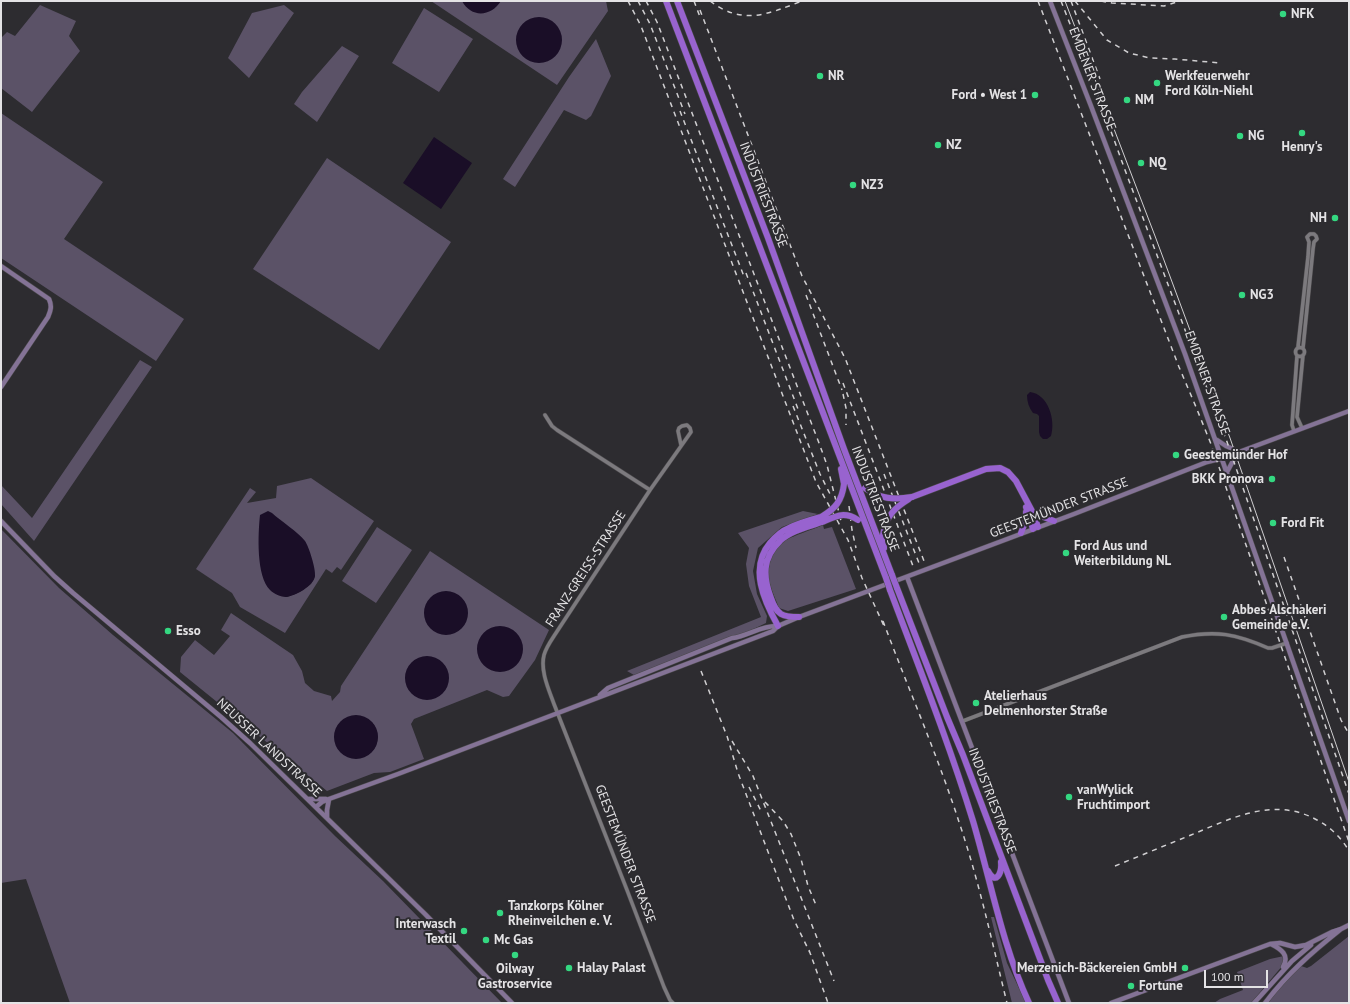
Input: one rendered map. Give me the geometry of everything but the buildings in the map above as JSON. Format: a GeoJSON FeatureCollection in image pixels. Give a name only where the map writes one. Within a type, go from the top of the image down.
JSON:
{"type":"FeatureCollection","features":[{"type":"Feature","properties":{"kind":"highway","name":"INDUSTRIESTRASSE"},"geometry":{"type":"LineString","coordinates":[[666,1],[877,556],[889,576]]}},
{"type":"Feature","properties":{"kind":"highway","name":"INDUSTRIESTRASSE"},"geometry":{"type":"LineString","coordinates":[[677,1],[768,238],[844,449],[885,557],[889,576],[963,755],[1058,1003]]}},
{"type":"Feature","properties":{"kind":"highway"},"geometry":{"type":"LineString","coordinates":[[778,626],[775,608],[767,587],[765,574],[766,563],[772,550],[780,540],[821,519],[830,512],[839,502],[843,494],[844,484],[842,474],[825,419]]}},
{"type":"Feature","properties":{"kind":"highway"},"geometry":{"type":"LineString","coordinates":[[844,449],[859,480],[865,488],[879,496],[890,499],[912,497]]}},
{"type":"Feature","properties":{"kind":"highway"},"geometry":{"type":"LineString","coordinates":[[885,557],[884,530],[892,513],[902,503],[912,497],[994,467],[1005,470],[1012,476],[1019,486],[1036,528]]}},
{"type":"Feature","properties":{"kind":"highway"},"geometry":{"type":"LineString","coordinates":[[1026,504],[1033,513],[1036,528]]}},
{"type":"Feature","properties":{"kind":"highway"},"geometry":{"type":"LineString","coordinates":[[1021,533],[1026,520],[1026,504]]}},
{"type":"Feature","properties":{"kind":"highway"},"geometry":{"type":"LineString","coordinates":[[1033,513],[1054,521]]}},
{"type":"Feature","properties":{"kind":"highway"},"geometry":{"type":"LineString","coordinates":[[778,626],[770,612],[761,587],[759,575],[760,562],[766,547],[776,536],[788,528],[838,515],[851,515],[858,520],[877,556]]}},
{"type":"Feature","properties":{"kind":"highway","name":"INDUSTRIESTRASSE"},"geometry":{"type":"LineString","coordinates":[[894,589],[951,752],[983,855],[1004,936],[1029,1003]]}},
{"type":"Feature","properties":{"kind":"highway"},"geometry":{"type":"LineString","coordinates":[[775,608],[782,614],[799,617]]}},
{"type":"Feature","properties":{"kind":"highway"},"geometry":{"type":"LineString","coordinates":[[983,855],[990,874],[995,878],[998,877],[1001,871],[1000,853]]}},
{"type":"Feature","properties":{"kind":"street","name":"EMDENER STRASSE"},"geometry":{"type":"LineString","coordinates":[[1050,1],[1185,354],[1349,821]]}},
{"type":"Feature","properties":{"kind":"street"},"geometry":{"type":"LineString","coordinates":[[1294,431],[1292,425],[1298,356],[1296,351],[1298,348],[1309,242],[1307,237],[1310,234],[1314,234],[1317,239],[1314,242],[1303,348],[1305,352],[1303,356],[1297,417],[1302,428]]}},
{"type":"Feature","properties":{"kind":"street"},"geometry":{"type":"LineString","coordinates":[[1,266],[49,298],[52,305],[48,317],[1,387]]}},
{"type":"Feature","properties":{"kind":"street"},"geometry":{"type":"LineString","coordinates":[[1298,348],[1303,348]]}},
{"type":"Feature","properties":{"kind":"street"},"geometry":{"type":"LineString","coordinates":[[1298,356],[1303,356]]}},
{"type":"Feature","properties":{"kind":"street","name":"GEESTEMÜNDER STRASSE"},"geometry":{"type":"LineString","coordinates":[[316,806],[329,799],[412,769],[557,712],[773,631],[778,626],[799,617],[1203,464],[1240,452],[1349,411]]}},
{"type":"Feature","properties":{"kind":"street"},"geometry":{"type":"LineString","coordinates":[[545,415],[552,426],[650,490]]}},
{"type":"Feature","properties":{"kind":"street","name":"FRANZ-GREISS-STRASSE"},"geometry":{"type":"LineString","coordinates":[[557,712],[544,672],[544,655],[547,648],[650,490],[690,432],[690,428],[687,426],[682,426],[678,431],[681,445]]}},
{"type":"Feature","properties":{"kind":"street"},"geometry":{"type":"LineString","coordinates":[[1216,440],[1240,452],[1234,459],[1227,472]]}},
{"type":"Feature","properties":{"kind":"street","name":"NEUSSER LANDSTRASSE"},"geometry":{"type":"LineString","coordinates":[[1,521],[54,576],[73,593],[250,743],[425,914],[512,1003]]}},
{"type":"Feature","properties":{"kind":"street","name":"INDUSTRIESTRASSE"},"geometry":{"type":"LineString","coordinates":[[907,577],[1069,1003]]}},
{"type":"Feature","properties":{"kind":"street"},"geometry":{"type":"LineString","coordinates":[[963,721],[1182,637],[1216,633],[1233,635],[1268,648],[1287,643]]}},
{"type":"Feature","properties":{"kind":"street","name":"GEESTEMÜNDER STRASSE"},"geometry":{"type":"LineString","coordinates":[[557,712],[664,987],[673,1003]]}},
{"type":"Feature","properties":{"kind":"street"},"geometry":{"type":"LineString","coordinates":[[308,800],[329,799],[327,818]]}},
{"type":"Feature","properties":{"kind":"street"},"geometry":{"type":"LineString","coordinates":[[1254,1003],[1300,953],[1316,941],[1346,926]]}},
{"type":"Feature","properties":{"kind":"street"},"geometry":{"type":"LineString","coordinates":[[1265,1003],[1298,965],[1346,926]]}},
{"type":"Feature","properties":{"kind":"street"},"geometry":{"type":"LineString","coordinates":[[1295,948],[1316,941]]}},
{"type":"Feature","properties":{"kind":"street"},"geometry":{"type":"LineString","coordinates":[[1111,1003],[1270,944],[1280,943],[1295,948],[1300,953],[1301,958],[1298,965]]}},
{"type":"Feature","properties":{"kind":"street"},"geometry":{"type":"LineString","coordinates":[[1270,944],[1279,948],[1285,954],[1286,962],[1280,973]]}},
{"type":"Feature","properties":{"kind":"shaded area"},"geometry":{"type":"Polygon","coordinates":[[[431,1],[606,1],[608,11],[557,85],[431,1]]]}},
{"type":"Feature","properties":{"kind":"shaded area"},"geometry":{"type":"Polygon","coordinates":[[[462,1],[501,1],[487,13],[476,13],[466,7],[462,1]]]}},
{"type":"Feature","properties":{"kind":"shaded area"},"geometry":{"type":"Polygon","coordinates":[[[40,5],[76,21],[69,36],[80,51],[32,112],[1,88],[1,38],[7,32],[15,36],[40,5]]]}},
{"type":"Feature","properties":{"kind":"shaded area"},"geometry":{"type":"Polygon","coordinates":[[[284,5],[294,13],[249,78],[228,58],[252,13],[284,5]]]}},
{"type":"Feature","properties":{"kind":"shaded area"},"geometry":{"type":"Polygon","coordinates":[[[424,8],[473,39],[439,92],[392,63],[424,8]]]}},
{"type":"Feature","properties":{"kind":"shaded area"},"geometry":{"type":"Polygon","coordinates":[[[544,17],[548,18],[558,27],[561,31],[561,49],[552,59],[544,63],[534,63],[526,59],[517,49],[516,35],[520,27],[530,18],[544,17]]]}},
{"type":"Feature","properties":{"kind":"shaded area"},"geometry":{"type":"Polygon","coordinates":[[[596,39],[611,76],[591,116],[586,120],[564,110],[515,187],[503,179],[569,77],[596,39]]]}},
{"type":"Feature","properties":{"kind":"shaded area"},"geometry":{"type":"Polygon","coordinates":[[[342,46],[359,56],[317,122],[294,104],[302,92],[342,46]]]}},
{"type":"Feature","properties":{"kind":"shaded area"},"geometry":{"type":"Polygon","coordinates":[[[1,113],[103,182],[64,239],[184,319],[156,361],[1,258],[1,113]]]}},
{"type":"Feature","properties":{"kind":"shaded area"},"geometry":{"type":"Polygon","coordinates":[[[434,137],[472,163],[441,209],[403,183],[434,137]]]}},
{"type":"Feature","properties":{"kind":"shaded area"},"geometry":{"type":"Polygon","coordinates":[[[327,158],[451,242],[379,350],[253,269],[327,158]]]}},
{"type":"Feature","properties":{"kind":"shaded area"},"geometry":{"type":"Polygon","coordinates":[[[140,360],[152,367],[34,541],[1,504],[1,485],[32,518],[140,360]]]}},
{"type":"Feature","properties":{"kind":"shaded area"},"geometry":{"type":"Polygon","coordinates":[[[1030,392],[1042,397],[1049,409],[1052,430],[1051,436],[1047,439],[1043,439],[1040,436],[1039,416],[1033,413],[1028,405],[1027,395],[1030,392]]]}},
{"type":"Feature","properties":{"kind":"shaded area"},"geometry":{"type":"Polygon","coordinates":[[[311,478],[374,521],[341,570],[337,567],[332,573],[326,569],[285,633],[240,607],[232,593],[196,569],[250,488],[256,492],[247,503],[276,498],[277,486],[311,478]],[[259,526],[260,543],[278,595],[287,597],[300,592],[311,584],[315,576],[259,526]]]}},
{"type":"Feature","properties":{"kind":"shaded area"},"geometry":{"type":"Polygon","coordinates":[[[268,511],[294,530],[305,541],[313,563],[315,573],[314,580],[304,590],[286,597],[276,594],[270,590],[265,584],[262,575],[259,554],[260,515],[268,511]]]}},
{"type":"Feature","properties":{"kind":"shaded area"},"geometry":{"type":"Polygon","coordinates":[[[803,511],[818,514],[782,527],[758,548],[753,571],[757,594],[767,616],[766,623],[743,634],[634,675],[627,671],[761,617],[749,586],[746,564],[749,548],[738,533],[803,511]]]}},
{"type":"Feature","properties":{"kind":"shaded area"},"geometry":{"type":"Polygon","coordinates":[[[823,525],[824,529],[832,527],[856,589],[788,611],[779,608],[769,579],[770,561],[775,550],[786,540],[823,525]]]}},
{"type":"Feature","properties":{"kind":"shaded area"},"geometry":{"type":"Polygon","coordinates":[[[377,527],[412,550],[376,603],[342,581],[377,527]]]}},
{"type":"Feature","properties":{"kind":"shaded area"},"geometry":{"type":"Polygon","coordinates":[[[1,529],[59,588],[113,635],[233,733],[335,836],[383,881],[502,1003],[70,1003],[26,879],[1,883],[1,529]]]}},
{"type":"Feature","properties":{"kind":"shaded area"},"geometry":{"type":"Polygon","coordinates":[[[430,551],[549,630],[535,660],[509,696],[503,697],[487,690],[414,719],[411,724],[424,759],[390,772],[374,773],[327,791],[180,672],[181,657],[195,640],[214,655],[230,636],[221,630],[231,613],[293,655],[302,671],[305,683],[314,691],[331,696],[332,701],[340,692],[341,686],[430,551]],[[372,722],[359,758],[370,753],[374,749],[377,739],[372,722]]]}},
{"type":"Feature","properties":{"kind":"shaded area"},"geometry":{"type":"Polygon","coordinates":[[[446,591],[458,595],[464,601],[468,613],[464,625],[458,631],[446,635],[434,631],[428,625],[424,613],[428,601],[434,595],[446,591]]]}},
{"type":"Feature","properties":{"kind":"shaded area"},"geometry":{"type":"Polygon","coordinates":[[[496,626],[504,626],[513,630],[519,636],[523,649],[519,662],[513,668],[504,672],[496,672],[487,668],[481,662],[477,653],[477,645],[481,636],[487,630],[496,626]]]}},
{"type":"Feature","properties":{"kind":"shaded area"},"geometry":{"type":"Polygon","coordinates":[[[427,656],[439,660],[445,666],[449,678],[445,690],[439,696],[427,700],[415,696],[409,690],[405,678],[409,666],[415,660],[427,656]]]}},
{"type":"Feature","properties":{"kind":"shaded area"},"geometry":{"type":"Polygon","coordinates":[[[356,715],[368,719],[374,725],[378,737],[374,749],[368,755],[356,759],[344,755],[338,749],[334,737],[338,725],[344,719],[356,715]]]}},
{"type":"Feature","properties":{"kind":"shaded area"},"geometry":{"type":"Polygon","coordinates":[[[991,917],[994,917],[1007,963],[1026,1003],[1012,1003],[991,917]]]}},
{"type":"Feature","properties":{"kind":"shaded area"},"geometry":{"type":"Polygon","coordinates":[[[1349,936],[1349,1003],[1268,1003],[1281,986],[1301,966],[1307,968],[1311,966],[1349,936]]]}},
{"type":"Feature","properties":{"kind":"shaded area"},"geometry":{"type":"Polygon","coordinates":[[[1284,956],[1283,965],[1251,1003],[1214,1003],[1243,990],[1237,972],[1270,959],[1284,956]]]}},
{"type":"Feature","properties":{"kind":"tram line"},"geometry":{"type":"LineString","coordinates":[[1065,1],[1230,438],[1349,782]]}},
{"type":"Feature","properties":{"kind":"railway"},"geometry":{"type":"LineString","coordinates":[[628,1],[641,26],[816,482],[848,540],[862,578],[884,626]]}},
{"type":"Feature","properties":{"kind":"railway"},"geometry":{"type":"LineString","coordinates":[[638,1],[650,24],[685,114]]}},
{"type":"Feature","properties":{"kind":"railway"},"geometry":{"type":"LineString","coordinates":[[646,1],[657,22],[819,443],[827,465],[841,521]]}},
{"type":"Feature","properties":{"kind":"railway"},"geometry":{"type":"LineString","coordinates":[[694,1],[700,17]]}},
{"type":"Feature","properties":{"kind":"railway"},"geometry":{"type":"LineString","coordinates":[[710,1],[722,9],[745,15],[767,13],[802,1]]}},
{"type":"Feature","properties":{"kind":"railway"},"geometry":{"type":"LineString","coordinates":[[1038,1],[1179,367],[1211,444],[1349,842]]}},
{"type":"Feature","properties":{"kind":"railway"},"geometry":{"type":"LineString","coordinates":[[1061,1],[1100,101],[1226,439],[1349,794]]}},
{"type":"Feature","properties":{"kind":"railway"},"geometry":{"type":"LineString","coordinates":[[1071,1],[1100,79]]}},
{"type":"Feature","properties":{"kind":"railway"},"geometry":{"type":"LineString","coordinates":[[1075,1],[1107,40],[1129,53],[1150,58],[1220,63]]}},
{"type":"Feature","properties":{"kind":"railway"},"geometry":{"type":"LineString","coordinates":[[1101,1],[1164,6],[1180,1]]}},
{"type":"Feature","properties":{"kind":"railway"},"geometry":{"type":"LineString","coordinates":[[700,10],[802,276],[845,358],[924,561]]}},
{"type":"Feature","properties":{"kind":"railway"},"geometry":{"type":"LineString","coordinates":[[680,111],[745,279]]}},
{"type":"Feature","properties":{"kind":"railway"},"geometry":{"type":"LineString","coordinates":[[746,273],[798,409]]}},
{"type":"Feature","properties":{"kind":"railway"},"geometry":{"type":"LineString","coordinates":[[806,295],[842,390]]}},
{"type":"Feature","properties":{"kind":"railway"},"geometry":{"type":"LineString","coordinates":[[843,383],[913,566]]}},
{"type":"Feature","properties":{"kind":"railway"},"geometry":{"type":"LineString","coordinates":[[843,394],[846,408],[846,425]]}},
{"type":"Feature","properties":{"kind":"railway"},"geometry":{"type":"LineString","coordinates":[[793,406],[820,474],[832,498]]}},
{"type":"Feature","properties":{"kind":"railway"},"geometry":{"type":"LineString","coordinates":[[884,474],[919,563]]}},
{"type":"Feature","properties":{"kind":"railway"},"geometry":{"type":"LineString","coordinates":[[849,506],[856,548]]}},
{"type":"Feature","properties":{"kind":"railway"},"geometry":{"type":"LineString","coordinates":[[1284,557],[1341,720],[1349,734]]}},
{"type":"Feature","properties":{"kind":"railway"},"geometry":{"type":"LineString","coordinates":[[883,621],[932,746],[959,822],[979,889],[1007,1003]]}},
{"type":"Feature","properties":{"kind":"railway"},"geometry":{"type":"LineString","coordinates":[[701,671],[727,736],[738,773],[794,920],[811,955]]}},
{"type":"Feature","properties":{"kind":"railway"},"geometry":{"type":"LineString","coordinates":[[732,741],[753,776],[834,981]]}},
{"type":"Feature","properties":{"kind":"railway"},"geometry":{"type":"LineString","coordinates":[[749,787],[761,811]]}},
{"type":"Feature","properties":{"kind":"railway"},"geometry":{"type":"LineString","coordinates":[[765,802],[783,821],[791,834],[801,859],[808,886],[816,905]]}},
{"type":"Feature","properties":{"kind":"railway"},"geometry":{"type":"LineString","coordinates":[[1115,866],[1238,816],[1269,810],[1285,810],[1301,813],[1317,820],[1335,833],[1349,851]]}},
{"type":"Feature","properties":{"kind":"railway"},"geometry":{"type":"LineString","coordinates":[[809,950],[828,1003]]}},
{"type":"Feature","properties":{"kind":"place","name":"NFK"},"geometry":{"type":"Point","coordinates":[1283,14]}},
{"type":"Feature","properties":{"kind":"place","name":"NR"},"geometry":{"type":"Point","coordinates":[820,76]}},
{"type":"Feature","properties":{"kind":"place","name":"Werkfeuerwehr Ford Köln-Niehl"},"geometry":{"type":"Point","coordinates":[1157,83]}},
{"type":"Feature","properties":{"kind":"place","name":"Ford • West 1"},"geometry":{"type":"Point","coordinates":[1035,95]}},
{"type":"Feature","properties":{"kind":"place","name":"NM"},"geometry":{"type":"Point","coordinates":[1127,100]}},
{"type":"Feature","properties":{"kind":"place","name":"Henry's"},"geometry":{"type":"Point","coordinates":[1302,133]}},
{"type":"Feature","properties":{"kind":"place","name":"NG"},"geometry":{"type":"Point","coordinates":[1240,136]}},
{"type":"Feature","properties":{"kind":"place","name":"NZ"},"geometry":{"type":"Point","coordinates":[938,145]}},
{"type":"Feature","properties":{"kind":"place","name":"NQ"},"geometry":{"type":"Point","coordinates":[1141,163]}},
{"type":"Feature","properties":{"kind":"place","name":"NZ3"},"geometry":{"type":"Point","coordinates":[853,185]}},
{"type":"Feature","properties":{"kind":"place","name":"NH"},"geometry":{"type":"Point","coordinates":[1335,218]}},
{"type":"Feature","properties":{"kind":"place","name":"NG3"},"geometry":{"type":"Point","coordinates":[1242,295]}},
{"type":"Feature","properties":{"kind":"place","name":"Geestemünder Hof"},"geometry":{"type":"Point","coordinates":[1176,455]}},
{"type":"Feature","properties":{"kind":"place","name":"BKK Pronova"},"geometry":{"type":"Point","coordinates":[1272,479]}},
{"type":"Feature","properties":{"kind":"place","name":"Ford Fit"},"geometry":{"type":"Point","coordinates":[1273,523]}},
{"type":"Feature","properties":{"kind":"place","name":"Ford Aus und Weiterbildung NL"},"geometry":{"type":"Point","coordinates":[1066,553]}},
{"type":"Feature","properties":{"kind":"place","name":"Abbes Alschakeri Gemeinde e.V."},"geometry":{"type":"Point","coordinates":[1224,617]}},
{"type":"Feature","properties":{"kind":"place","name":"Esso"},"geometry":{"type":"Point","coordinates":[168,631]}},
{"type":"Feature","properties":{"kind":"place","name":"Atelierhaus Delmenhorster Straße"},"geometry":{"type":"Point","coordinates":[976,703]}},
{"type":"Feature","properties":{"kind":"place","name":"vanWylick Fruchtimport"},"geometry":{"type":"Point","coordinates":[1069,797]}},
{"type":"Feature","properties":{"kind":"place","name":"Tanzkorps Kölner Rheinveilchen e. V."},"geometry":{"type":"Point","coordinates":[500,913]}},
{"type":"Feature","properties":{"kind":"place","name":"Interwasch Textil"},"geometry":{"type":"Point","coordinates":[464,931]}},
{"type":"Feature","properties":{"kind":"place","name":"Mc Gas"},"geometry":{"type":"Point","coordinates":[486,940]}},
{"type":"Feature","properties":{"kind":"place","name":"Oilway Gastroservice"},"geometry":{"type":"Point","coordinates":[515,955]}},
{"type":"Feature","properties":{"kind":"place","name":"Halay Palast"},"geometry":{"type":"Point","coordinates":[569,968]}},
{"type":"Feature","properties":{"kind":"place","name":"Merzenich-Bäckereien GmbH"},"geometry":{"type":"Point","coordinates":[1185,968]}},
{"type":"Feature","properties":{"kind":"place","name":"Fortune"},"geometry":{"type":"Point","coordinates":[1131,986]}}]}
